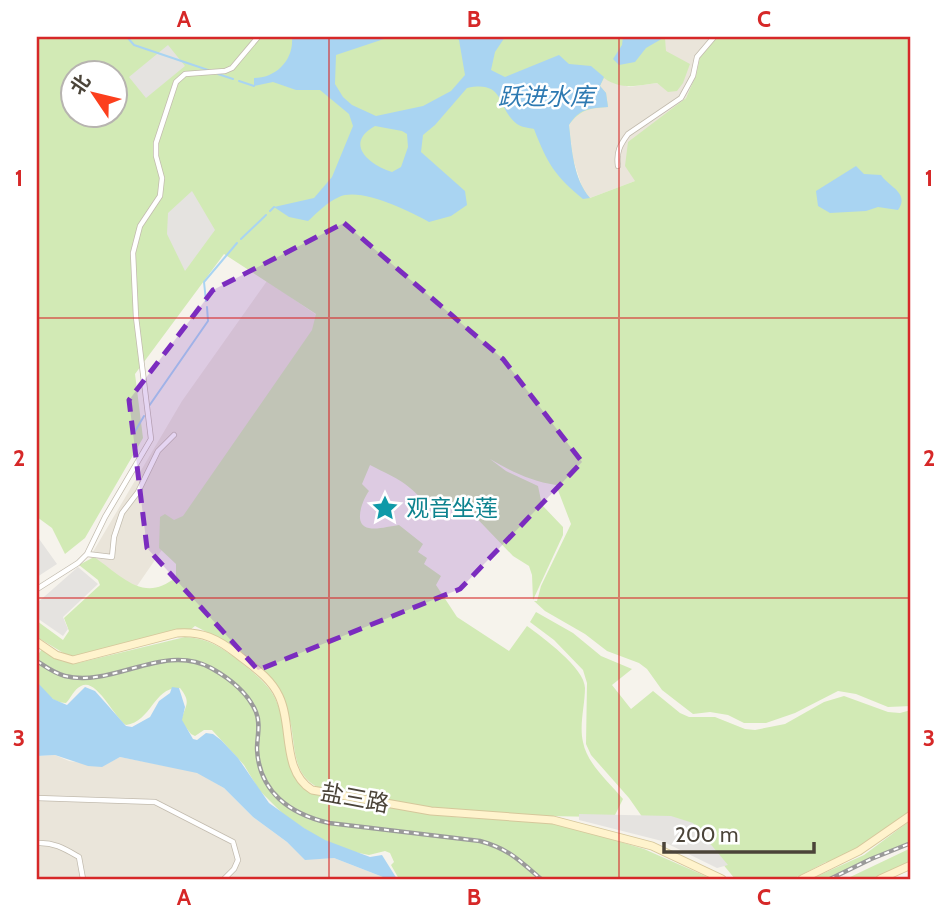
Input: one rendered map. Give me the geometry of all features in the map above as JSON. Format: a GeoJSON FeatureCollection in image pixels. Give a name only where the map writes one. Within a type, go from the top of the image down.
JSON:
{"type":"FeatureCollection","features":[{"type":"Feature","properties":{"kind":"main road","name":"盐三路"},"geometry":{"type":"LineString","coordinates":[[37,642],[56,655],[73,660],[177,633],[207,635],[224,644],[259,671],[276,690],[282,705],[294,768],[303,784],[313,790],[459,814],[553,820],[660,849],[722,879]]}},
{"type":"Feature","properties":{"kind":"main road"},"geometry":{"type":"LineString","coordinates":[[802,879],[859,851],[911,815]]}},
{"type":"Feature","properties":{"kind":"main road"},"geometry":{"type":"LineString","coordinates":[[880,879],[911,865]]}},
{"type":"Feature","properties":{"kind":"street"},"geometry":{"type":"LineString","coordinates":[[37,589],[78,563],[87,554],[105,517],[151,439],[136,317],[134,253],[140,226],[157,204],[163,187],[156,143],[176,82],[181,76],[190,73],[225,71],[232,68],[258,37]]}},
{"type":"Feature","properties":{"kind":"street"},"geometry":{"type":"LineString","coordinates":[[618,166],[616,153],[628,134],[681,97],[692,76],[697,57],[714,37]]}},
{"type":"Feature","properties":{"kind":"street"},"geometry":{"type":"LineString","coordinates":[[87,554],[112,557],[114,537],[122,513],[138,492],[158,451],[174,435]]}},
{"type":"Feature","properties":{"kind":"street"},"geometry":{"type":"LineString","coordinates":[[37,798],[155,802],[233,842],[238,860],[234,869],[224,879]]}},
{"type":"Feature","properties":{"kind":"street"},"geometry":{"type":"LineString","coordinates":[[37,843],[62,847],[79,858],[83,879]]}},
{"type":"Feature","properties":{"kind":"highlighted area"},"geometry":{"type":"Polygon","coordinates":[[[344,223],[503,359],[582,462],[460,589],[258,670],[147,548],[129,400],[213,290],[344,223]]]}},
{"type":"Feature","properties":{"kind":"shaded area"},"geometry":{"type":"Polygon","coordinates":[[[665,37],[717,37],[701,53],[696,75],[686,98],[665,115],[635,181],[590,198],[583,190],[573,159],[569,125],[578,112],[591,108],[604,77],[629,87],[657,83],[666,89],[665,37]]]}},
{"type":"Feature","properties":{"kind":"shaded area"},"geometry":{"type":"Polygon","coordinates":[[[168,45],[185,66],[146,98],[130,76],[168,45]]]}},
{"type":"Feature","properties":{"kind":"shaded area"},"geometry":{"type":"Polygon","coordinates":[[[192,191],[215,230],[185,271],[167,234],[168,213],[192,191]]]}},
{"type":"Feature","properties":{"kind":"shaded area"},"geometry":{"type":"Polygon","coordinates":[[[267,281],[321,318],[135,589],[90,557],[182,401],[267,281]]]}},
{"type":"Feature","properties":{"kind":"shaded area"},"geometry":{"type":"Polygon","coordinates":[[[37,536],[57,564],[37,577],[37,536]]]}},
{"type":"Feature","properties":{"kind":"shaded area"},"geometry":{"type":"Polygon","coordinates":[[[78,567],[98,584],[63,617],[68,629],[63,636],[37,618],[37,603],[78,567]]]}},
{"type":"Feature","properties":{"kind":"shaded area"},"geometry":{"type":"Polygon","coordinates":[[[55,755],[69,761],[102,766],[120,757],[197,772],[224,788],[253,817],[305,859],[334,858],[388,879],[37,879],[37,756],[55,755]]]}},
{"type":"Feature","properties":{"kind":"shaded area"},"geometry":{"type":"Polygon","coordinates":[[[579,814],[671,816],[693,823],[728,865],[717,868],[662,841],[579,820],[579,814]]]}},
{"type":"Feature","properties":{"kind":"green space"},"geometry":{"type":"Polygon","coordinates":[[[37,37],[665,37],[666,51],[690,64],[677,91],[668,92],[657,83],[623,86],[604,78],[600,86],[606,93],[608,107],[586,111],[569,125],[577,173],[590,198],[635,181],[625,166],[628,142],[686,98],[696,75],[701,53],[717,37],[911,37],[911,706],[888,707],[856,694],[838,691],[795,713],[766,723],[744,723],[728,715],[710,712],[693,714],[662,690],[647,669],[639,663],[607,651],[534,601],[537,601],[541,586],[571,524],[556,485],[522,475],[490,459],[506,471],[538,486],[542,505],[563,527],[563,535],[533,600],[529,566],[513,556],[464,505],[444,510],[432,508],[406,484],[370,465],[362,484],[369,491],[362,505],[361,522],[372,528],[399,525],[423,544],[418,552],[427,558],[424,564],[441,576],[436,585],[457,617],[509,651],[527,626],[571,662],[585,688],[582,729],[585,750],[623,799],[614,817],[459,812],[325,790],[310,782],[301,771],[285,706],[268,675],[243,653],[212,635],[195,626],[190,630],[74,657],[37,637],[37,621],[63,640],[69,631],[64,618],[100,585],[98,580],[79,565],[94,557],[124,579],[143,588],[164,585],[176,577],[176,564],[159,548],[160,517],[165,514],[174,520],[183,516],[312,330],[316,314],[224,254],[135,374],[143,438],[85,538],[65,554],[52,528],[37,517],[37,37]]]}},
{"type":"Feature","properties":{"kind":"green space"},"geometry":{"type":"Polygon","coordinates":[[[536,612],[573,633],[601,656],[632,669],[612,685],[631,709],[653,691],[689,717],[715,717],[745,729],[755,730],[785,724],[824,702],[844,696],[888,712],[911,710],[911,814],[839,861],[826,862],[793,879],[735,879],[704,841],[712,835],[706,827],[698,832],[643,818],[591,755],[586,744],[587,683],[583,670],[554,640],[530,622],[536,612]]]}},
{"type":"Feature","properties":{"kind":"green space"},"geometry":{"type":"Polygon","coordinates":[[[185,637],[207,641],[220,647],[268,687],[280,712],[293,769],[310,790],[325,798],[454,817],[557,823],[644,849],[712,879],[399,879],[391,865],[394,862],[390,853],[385,851],[369,855],[349,851],[319,838],[286,817],[259,790],[244,765],[212,730],[204,730],[195,736],[191,734],[181,721],[187,701],[180,688],[164,692],[142,717],[126,725],[93,687],[79,687],[66,703],[61,703],[37,685],[37,656],[42,649],[61,661],[78,663],[185,637]]]}},
{"type":"Feature","properties":{"kind":"green space"},"geometry":{"type":"Polygon","coordinates":[[[911,820],[911,842],[832,879],[811,879],[864,855],[911,820]]]}},
{"type":"Feature","properties":{"kind":"green space"},"geometry":{"type":"Polygon","coordinates":[[[911,848],[911,861],[874,879],[846,879],[911,848]]]}},
{"type":"Feature","properties":{"kind":"water","name":"跃进水库"},"geometry":{"type":"Polygon","coordinates":[[[292,37],[384,37],[336,55],[335,84],[343,97],[352,105],[376,116],[423,106],[451,91],[465,75],[459,40],[454,37],[505,37],[495,52],[491,70],[505,77],[559,55],[569,64],[591,66],[604,77],[600,86],[606,93],[608,107],[585,110],[569,125],[577,173],[590,198],[583,199],[559,176],[543,151],[534,129],[517,124],[510,118],[494,92],[479,87],[467,88],[423,135],[421,152],[465,191],[467,205],[451,216],[429,222],[385,202],[360,195],[348,195],[330,202],[308,221],[289,217],[274,207],[314,198],[332,177],[353,126],[349,114],[320,90],[296,90],[273,82],[254,86],[254,78],[270,75],[282,66],[292,45],[292,37]],[[375,126],[361,140],[363,153],[392,172],[401,167],[408,147],[407,134],[375,126]]]}},
{"type":"Feature","properties":{"kind":"water","name":"跃进水库"},"geometry":{"type":"Polygon","coordinates":[[[623,37],[665,37],[646,48],[635,62],[619,65],[613,59],[622,45],[623,37]]]}},
{"type":"Feature","properties":{"kind":"water"},"geometry":{"type":"Polygon","coordinates":[[[856,166],[864,174],[881,175],[897,191],[902,199],[898,210],[878,207],[866,211],[830,213],[818,206],[816,191],[856,166]]]}},
{"type":"Feature","properties":{"kind":"water"},"geometry":{"type":"Polygon","coordinates":[[[37,682],[53,699],[67,705],[85,687],[95,691],[126,726],[132,727],[150,717],[159,701],[170,693],[172,687],[179,688],[185,707],[182,720],[193,739],[197,740],[206,733],[213,734],[238,758],[269,803],[325,840],[370,857],[382,855],[397,879],[388,879],[334,858],[305,860],[287,842],[253,817],[224,788],[197,773],[120,757],[102,767],[88,766],[55,755],[37,756],[37,682]]]}},
{"type":"Feature","properties":{"kind":"waterway"},"geometry":{"type":"LineString","coordinates":[[127,37],[134,45],[208,70]]}},
{"type":"Feature","properties":{"kind":"waterway"},"geometry":{"type":"LineString","coordinates":[[218,74],[233,79]]}},
{"type":"Feature","properties":{"kind":"waterway"},"geometry":{"type":"LineString","coordinates":[[239,81],[254,86]]}},
{"type":"Feature","properties":{"kind":"waterway"},"geometry":{"type":"LineString","coordinates":[[270,211],[274,207]]}},
{"type":"Feature","properties":{"kind":"waterway"},"geometry":{"type":"LineString","coordinates":[[241,239],[266,215]]}},
{"type":"Feature","properties":{"kind":"waterway"},"geometry":{"type":"LineString","coordinates":[[206,301],[204,282],[237,243]]}},
{"type":"Feature","properties":{"kind":"waterway"},"geometry":{"type":"LineString","coordinates":[[149,406],[208,321],[207,307]]}},
{"type":"Feature","properties":{"kind":"waterway"},"geometry":{"type":"LineString","coordinates":[[134,433],[144,416]]}},
{"type":"Feature","properties":{"kind":"railway"},"geometry":{"type":"LineString","coordinates":[[37,661],[61,675],[83,678],[175,660],[193,661],[211,668],[225,676],[253,705],[258,721],[259,764],[270,789],[290,807],[329,823],[480,841],[506,852],[541,879]]}},
{"type":"Feature","properties":{"kind":"railway"},"geometry":{"type":"LineString","coordinates":[[830,879],[911,843]]}},
{"type":"Feature","properties":{"kind":"place","name":"观音坐莲"},"geometry":{"type":"Point","coordinates":[385,508]}}]}
